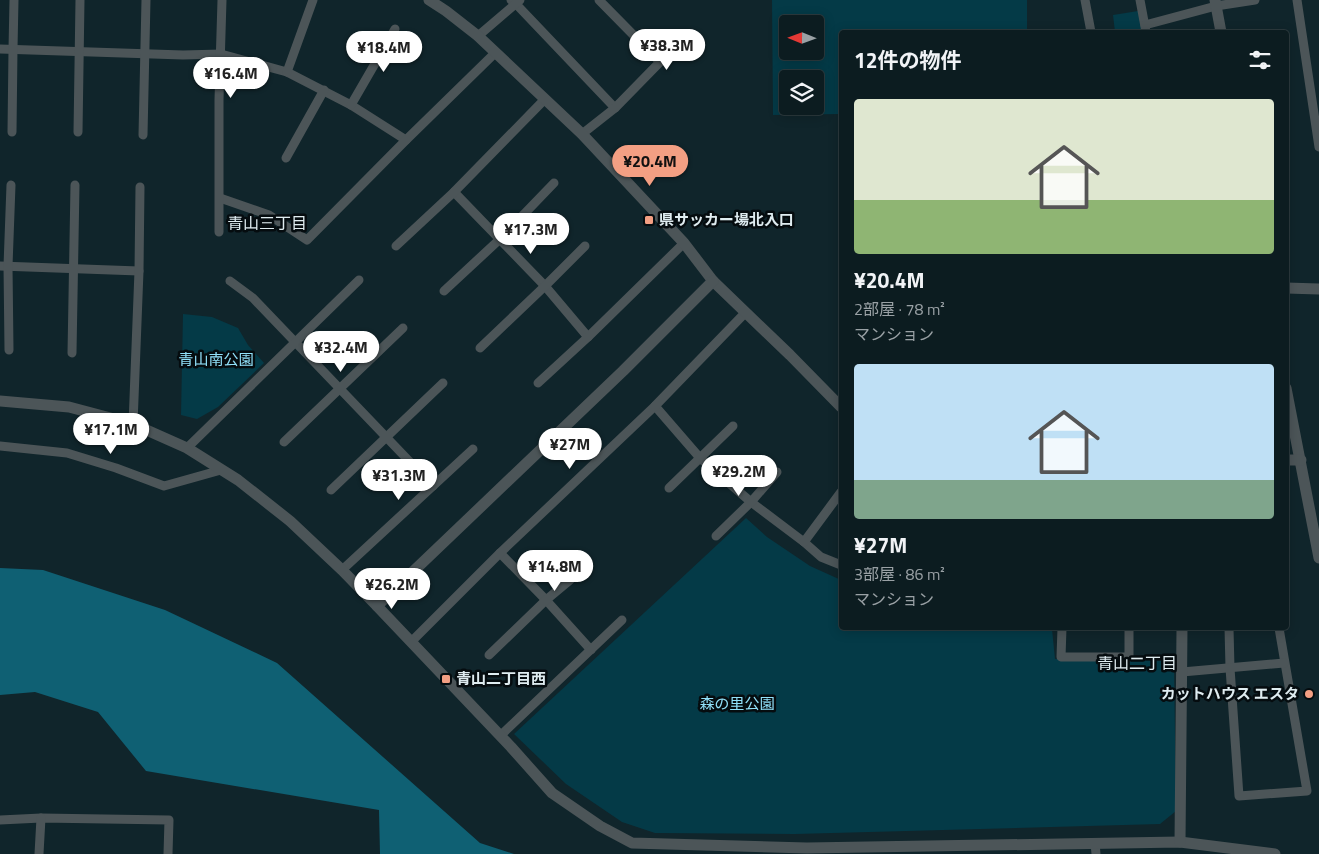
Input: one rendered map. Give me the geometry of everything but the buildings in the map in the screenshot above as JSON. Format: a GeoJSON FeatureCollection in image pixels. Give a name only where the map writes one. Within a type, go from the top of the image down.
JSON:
{"type":"FeatureCollection","features":[{"type":"Feature","properties":{"kind":"street"},"geometry":{"type":"LineString","coordinates":[[12,132],[14,0]]}},
{"type":"Feature","properties":{"kind":"street"},"geometry":{"type":"LineString","coordinates":[[78,132],[80,0]]}},
{"type":"Feature","properties":{"kind":"street"},"geometry":{"type":"LineString","coordinates":[[143,134],[146,0]]}},
{"type":"Feature","properties":{"kind":"street"},"geometry":{"type":"LineString","coordinates":[[219,232],[219,100],[222,0]]}},
{"type":"Feature","properties":{"kind":"street"},"geometry":{"type":"LineString","coordinates":[[287,72],[313,0]]}},
{"type":"Feature","properties":{"kind":"street"},"geometry":{"type":"LineString","coordinates":[[429,0],[478,36],[582,134],[684,243],[713,281],[839,405]]}},
{"type":"Feature","properties":{"kind":"street"},"geometry":{"type":"LineString","coordinates":[[582,134],[615,108],[660,62],[599,0]]}},
{"type":"Feature","properties":{"kind":"street"},"geometry":{"type":"LineString","coordinates":[[1085,0],[1091,30]]}},
{"type":"Feature","properties":{"kind":"street"},"geometry":{"type":"LineString","coordinates":[[1140,0],[1145,29],[1216,3],[1255,0]]}},
{"type":"Feature","properties":{"kind":"street"},"geometry":{"type":"LineString","coordinates":[[1297,0],[1319,146]]}},
{"type":"Feature","properties":{"kind":"street"},"geometry":{"type":"LineString","coordinates":[[478,36],[516,1],[615,108]]}},
{"type":"Feature","properties":{"kind":"street"},"geometry":{"type":"LineString","coordinates":[[1216,3],[1221,30]]}},
{"type":"Feature","properties":{"kind":"street"},"geometry":{"type":"LineString","coordinates":[[352,105],[395,29]]}},
{"type":"Feature","properties":{"kind":"street"},"geometry":{"type":"LineString","coordinates":[[0,49],[184,55],[221,54],[287,72],[352,105],[406,140]]}},
{"type":"Feature","properties":{"kind":"street"},"geometry":{"type":"LineString","coordinates":[[220,198],[269,215],[307,240],[496,53]]}},
{"type":"Feature","properties":{"kind":"street"},"geometry":{"type":"LineString","coordinates":[[286,158],[324,90]]}},
{"type":"Feature","properties":{"kind":"street"},"geometry":{"type":"LineString","coordinates":[[396,246],[454,192],[545,99]]}},
{"type":"Feature","properties":{"kind":"street"},"geometry":{"type":"LineString","coordinates":[[444,291],[500,239],[554,183]]}},
{"type":"Feature","properties":{"kind":"street"},"geometry":{"type":"LineString","coordinates":[[72,353],[75,184]]}},
{"type":"Feature","properties":{"kind":"street"},"geometry":{"type":"LineString","coordinates":[[9,350],[4,266],[11,185]]}},
{"type":"Feature","properties":{"kind":"street"},"geometry":{"type":"LineString","coordinates":[[133,424],[140,187]]}},
{"type":"Feature","properties":{"kind":"street"},"geometry":{"type":"LineString","coordinates":[[454,192],[545,286],[588,336]]}},
{"type":"Feature","properties":{"kind":"street"},"geometry":{"type":"LineString","coordinates":[[538,383],[684,243]]}},
{"type":"Feature","properties":{"kind":"street"},"geometry":{"type":"LineString","coordinates":[[480,348],[585,246]]}},
{"type":"Feature","properties":{"kind":"street"},"geometry":{"type":"LineString","coordinates":[[4,266],[139,270]]}},
{"type":"Feature","properties":{"kind":"street"},"geometry":{"type":"LineString","coordinates":[[187,448],[359,280]]}},
{"type":"Feature","properties":{"kind":"street"},"geometry":{"type":"LineString","coordinates":[[230,281],[254,298],[433,486]]}},
{"type":"Feature","properties":{"kind":"street"},"geometry":{"type":"LineString","coordinates":[[377,606],[623,371],[713,281]]}},
{"type":"Feature","properties":{"kind":"street"},"geometry":{"type":"LineString","coordinates":[[1289,288],[1319,289]]}},
{"type":"Feature","properties":{"kind":"street"},"geometry":{"type":"LineString","coordinates":[[411,642],[500,553],[655,406],[745,313]]}},
{"type":"Feature","properties":{"kind":"street"},"geometry":{"type":"LineString","coordinates":[[284,442],[403,328]]}},
{"type":"Feature","properties":{"kind":"street"},"geometry":{"type":"LineString","coordinates":[[332,490],[443,383]]}},
{"type":"Feature","properties":{"kind":"street"},"geometry":{"type":"LineString","coordinates":[[0,401],[69,407],[133,424],[187,448],[238,480],[290,521],[342,570],[552,793],[600,826],[632,843],[682,849],[807,848],[874,850],[1095,849],[1180,842],[1275,854]]}},
{"type":"Feature","properties":{"kind":"street"},"geometry":{"type":"LineString","coordinates":[[1289,402],[1319,558]]}},
{"type":"Feature","properties":{"kind":"street"},"geometry":{"type":"LineString","coordinates":[[655,406],[700,458],[751,502],[821,557],[839,564]]}},
{"type":"Feature","properties":{"kind":"street"},"geometry":{"type":"LineString","coordinates":[[669,488],[733,426]]}},
{"type":"Feature","properties":{"kind":"street"},"geometry":{"type":"LineString","coordinates":[[0,446],[67,453],[116,468],[164,486],[221,470]]}},
{"type":"Feature","properties":{"kind":"street"},"geometry":{"type":"LineString","coordinates":[[342,570],[473,449]]}},
{"type":"Feature","properties":{"kind":"street"},"geometry":{"type":"LineString","coordinates":[[1289,460],[1301,460]]}},
{"type":"Feature","properties":{"kind":"street"},"geometry":{"type":"LineString","coordinates":[[716,536],[751,502],[777,472]]}},
{"type":"Feature","properties":{"kind":"street"},"geometry":{"type":"LineString","coordinates":[[804,542],[839,495]]}},
{"type":"Feature","properties":{"kind":"street"},"geometry":{"type":"LineString","coordinates":[[500,553],[591,650]]}},
{"type":"Feature","properties":{"kind":"street"},"geometry":{"type":"LineString","coordinates":[[489,655],[546,600],[570,580]]}},
{"type":"Feature","properties":{"kind":"street"},"geometry":{"type":"LineString","coordinates":[[500,736],[622,620]]}},
{"type":"Feature","properties":{"kind":"street"},"geometry":{"type":"LineString","coordinates":[[1062,630],[1061,657],[1130,657],[1129,630]]}},
{"type":"Feature","properties":{"kind":"street"},"geometry":{"type":"LineString","coordinates":[[1180,842],[1182,630]]}},
{"type":"Feature","properties":{"kind":"street"},"geometry":{"type":"LineString","coordinates":[[1229,630],[1239,796],[1307,791],[1279,630]]}},
{"type":"Feature","properties":{"kind":"street"},"geometry":{"type":"LineString","coordinates":[[1182,672],[1284,662]]}},
{"type":"Feature","properties":{"kind":"street"},"geometry":{"type":"LineString","coordinates":[[39,854],[41,818]]}},
{"type":"Feature","properties":{"kind":"street"},"geometry":{"type":"LineString","coordinates":[[0,820],[41,818],[169,820],[168,854]]}},
{"type":"Feature","properties":{"kind":"green space"},"geometry":{"type":"Polygon","coordinates":[[[772,0],[1027,0],[1027,30],[839,30],[839,114],[824,114],[824,70],[779,70],[779,115],[773,115],[772,0]]]}},
{"type":"Feature","properties":{"kind":"green space"},"geometry":{"type":"Polygon","coordinates":[[[1138,11],[1142,29],[1115,30],[1113,15],[1138,11]]]}},
{"type":"Feature","properties":{"kind":"green space","name":"青山南公園"},"geometry":{"type":"Polygon","coordinates":[[[183,314],[212,317],[238,328],[248,345],[264,363],[218,407],[197,419],[181,415],[183,314]]]}},
{"type":"Feature","properties":{"kind":"green space","name":"森の里公園"},"geometry":{"type":"Polygon","coordinates":[[[746,518],[767,537],[810,566],[839,579],[839,630],[1052,630],[1055,659],[1174,661],[1176,811],[1160,824],[795,834],[655,833],[622,822],[566,784],[514,734],[746,518]]]}},
{"type":"Feature","properties":{"kind":"shaded area"},"geometry":{"type":"Polygon","coordinates":[[[0,568],[43,570],[165,610],[277,663],[480,843],[514,854],[380,854],[379,810],[146,771],[98,712],[35,692],[0,695],[0,568]]]}},
{"type":"Feature","properties":{"kind":"place","name":"県サッカー場北入口"},"geometry":{"type":"Point","coordinates":[649,220]}},
{"type":"Feature","properties":{"kind":"place","name":"青山二丁目西"},"geometry":{"type":"Point","coordinates":[446,679]}},
{"type":"Feature","properties":{"kind":"place","name":"カットハウス エスタ"},"geometry":{"type":"Point","coordinates":[1309,694]}},
{"type":"Feature","properties":{"kind":"district","name":"青山三丁目"},"geometry":{"type":"Point","coordinates":[267,223]}},
{"type":"Feature","properties":{"kind":"district","name":"青山二丁目"},"geometry":{"type":"Point","coordinates":[1137,663]}}]}
